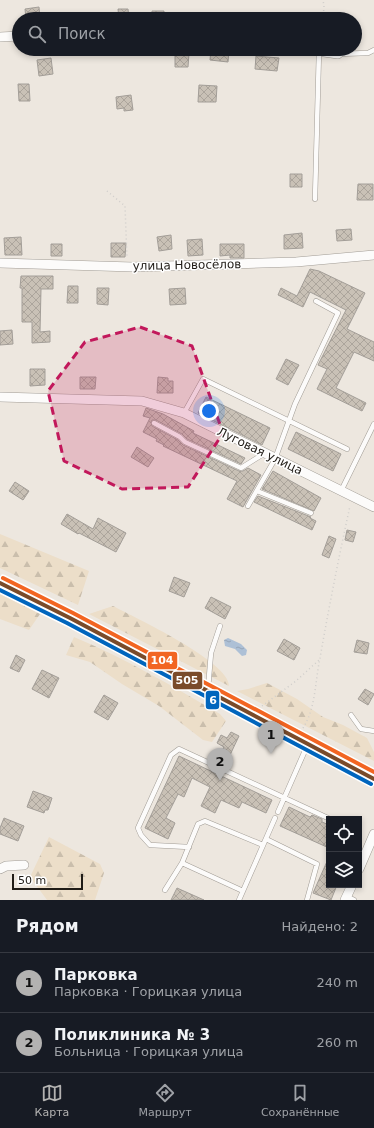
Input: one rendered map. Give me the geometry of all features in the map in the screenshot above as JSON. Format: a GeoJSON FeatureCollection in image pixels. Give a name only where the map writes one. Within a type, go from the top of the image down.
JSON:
{"type":"FeatureCollection","features":[{"type":"Feature","properties":{"kind":"main road"},"geometry":{"type":"LineString","coordinates":[[0,583],[70,618],[374,780]]}},
{"type":"Feature","properties":{"kind":"street"},"geometry":{"type":"LineString","coordinates":[[0,37],[12,36]]}},
{"type":"Feature","properties":{"kind":"street","name":"улица Новосёлов"},"geometry":{"type":"LineString","coordinates":[[0,263],[127,267],[296,262],[374,255]]}},
{"type":"Feature","properties":{"kind":"street","name":"Луговая улица"},"geometry":{"type":"LineString","coordinates":[[0,397],[142,401],[184,413],[374,507]]}},
{"type":"Feature","properties":{"kind":"street"},"geometry":{"type":"LineString","coordinates":[[362,861],[374,834]]}},
{"type":"Feature","properties":{"kind":"street"},"geometry":{"type":"LineString","coordinates":[[0,869],[6,866],[24,865]]}},
{"type":"Feature","properties":{"kind":"street"},"geometry":{"type":"LineString","coordinates":[[348,899],[351,888]]}},
{"type":"Feature","properties":{"kind":"lane"},"geometry":{"type":"LineString","coordinates":[[362,53],[368,53],[374,50]]}},
{"type":"Feature","properties":{"kind":"lane"},"geometry":{"type":"LineString","coordinates":[[315,199],[319,56]]}},
{"type":"Feature","properties":{"kind":"lane"},"geometry":{"type":"LineString","coordinates":[[248,506],[275,459],[295,404],[338,313],[316,301]]}},
{"type":"Feature","properties":{"kind":"lane"},"geometry":{"type":"LineString","coordinates":[[184,413],[203,379],[347,449]]}},
{"type":"Feature","properties":{"kind":"lane"},"geometry":{"type":"LineString","coordinates":[[154,423],[180,437],[185,442],[241,468],[265,453]]}},
{"type":"Feature","properties":{"kind":"lane"},"geometry":{"type":"LineString","coordinates":[[341,491],[374,424]]}},
{"type":"Feature","properties":{"kind":"lane"},"geometry":{"type":"LineString","coordinates":[[257,491],[311,513]]}},
{"type":"Feature","properties":{"kind":"lane"},"geometry":{"type":"LineString","coordinates":[[208,691],[211,653],[220,626]]}},
{"type":"Feature","properties":{"kind":"lane"},"geometry":{"type":"LineString","coordinates":[[351,715],[361,729],[374,731]]}},
{"type":"Feature","properties":{"kind":"lane"},"geometry":{"type":"LineString","coordinates":[[278,812],[284,798],[302,741]]}},
{"type":"Feature","properties":{"kind":"lane"},"geometry":{"type":"LineString","coordinates":[[188,847],[150,845],[141,835],[138,828],[171,755],[179,749],[326,817]]}},
{"type":"Feature","properties":{"kind":"lane"},"geometry":{"type":"LineString","coordinates":[[239,900],[275,818]]}},
{"type":"Feature","properties":{"kind":"lane"},"geometry":{"type":"LineString","coordinates":[[165,890],[182,863],[198,824],[205,821],[263,845]]}},
{"type":"Feature","properties":{"kind":"lane"},"geometry":{"type":"LineString","coordinates":[[266,839],[317,864],[307,900]]}},
{"type":"Feature","properties":{"kind":"lane"},"geometry":{"type":"LineString","coordinates":[[182,863],[243,891]]}},
{"type":"Feature","properties":{"kind":"path"},"geometry":{"type":"LineString","coordinates":[[323,0],[324,12]]}},
{"type":"Feature","properties":{"kind":"path"},"geometry":{"type":"LineString","coordinates":[[107,191],[125,206],[127,267]]}},
{"type":"Feature","properties":{"kind":"path"},"geometry":{"type":"LineString","coordinates":[[302,741],[313,706],[319,660],[352,496]]}},
{"type":"Feature","properties":{"kind":"path"},"geometry":{"type":"LineString","coordinates":[[250,714],[296,681],[319,660]]}},
{"type":"Feature","properties":{"kind":"highlighted area"},"geometry":{"type":"Polygon","coordinates":[[[140,327],[192,346],[223,433],[188,487],[122,489],[64,461],[48,391],[85,342],[140,327]]]}},
{"type":"Feature","properties":{"kind":"green space"},"geometry":{"type":"Polygon","coordinates":[[[0,534],[89,571],[78,605],[0,568],[0,534]]]}},
{"type":"Feature","properties":{"kind":"green space"},"geometry":{"type":"Polygon","coordinates":[[[0,594],[40,614],[29,630],[0,619],[0,594]]]}},
{"type":"Feature","properties":{"kind":"green space"},"geometry":{"type":"Polygon","coordinates":[[[113,606],[179,641],[198,653],[214,665],[225,676],[229,686],[89,614],[113,606]]]}},
{"type":"Feature","properties":{"kind":"green space"},"geometry":{"type":"Polygon","coordinates":[[[74,637],[112,654],[148,673],[220,714],[226,721],[212,742],[203,740],[159,706],[122,684],[90,662],[66,655],[74,637]]]}},
{"type":"Feature","properties":{"kind":"green space"},"geometry":{"type":"Polygon","coordinates":[[[267,683],[297,699],[323,717],[343,725],[367,738],[374,752],[374,761],[237,691],[267,683]]]}},
{"type":"Feature","properties":{"kind":"green space"},"geometry":{"type":"Polygon","coordinates":[[[49,837],[100,864],[104,873],[95,900],[47,900],[30,877],[49,837]]]}},
{"type":"Feature","properties":{"kind":"water"},"geometry":{"type":"Polygon","coordinates":[[[228,638],[241,644],[247,650],[246,655],[242,656],[235,649],[225,646],[224,640],[228,638]]]}},
{"type":"Feature","properties":{"kind":"building"},"geometry":{"type":"Polygon","coordinates":[[[39,7],[39,12],[25,12],[25,9],[39,7]]]}},
{"type":"Feature","properties":{"kind":"building"},"geometry":{"type":"Polygon","coordinates":[[[118,9],[128,9],[128,12],[118,12],[118,9]]]}},
{"type":"Feature","properties":{"kind":"building"},"geometry":{"type":"Polygon","coordinates":[[[152,11],[164,11],[164,12],[152,11]]]}},
{"type":"Feature","properties":{"kind":"building"},"geometry":{"type":"Polygon","coordinates":[[[175,56],[189,56],[188,67],[175,67],[175,56]]]}},
{"type":"Feature","properties":{"kind":"building"},"geometry":{"type":"Polygon","coordinates":[[[210,56],[228,56],[228,62],[210,60],[210,56]]]}},
{"type":"Feature","properties":{"kind":"building"},"geometry":{"type":"Polygon","coordinates":[[[256,56],[279,58],[277,71],[255,69],[256,56]]]}},
{"type":"Feature","properties":{"kind":"building"},"geometry":{"type":"Polygon","coordinates":[[[51,58],[53,74],[39,76],[37,60],[51,58]]]}},
{"type":"Feature","properties":{"kind":"building"},"geometry":{"type":"Polygon","coordinates":[[[18,84],[29,84],[30,101],[19,101],[18,84]]]}},
{"type":"Feature","properties":{"kind":"building"},"geometry":{"type":"Polygon","coordinates":[[[199,85],[217,86],[216,102],[198,102],[199,85]]]}},
{"type":"Feature","properties":{"kind":"building"},"geometry":{"type":"Polygon","coordinates":[[[131,95],[133,110],[124,111],[124,108],[117,109],[116,97],[131,95]]]}},
{"type":"Feature","properties":{"kind":"building"},"geometry":{"type":"Polygon","coordinates":[[[290,174],[302,174],[302,187],[290,187],[290,174]]]}},
{"type":"Feature","properties":{"kind":"building"},"geometry":{"type":"Polygon","coordinates":[[[358,184],[373,184],[373,200],[357,200],[358,184]]]}},
{"type":"Feature","properties":{"kind":"building"},"geometry":{"type":"Polygon","coordinates":[[[351,229],[352,240],[337,241],[336,230],[351,229]]]}},
{"type":"Feature","properties":{"kind":"building"},"geometry":{"type":"Polygon","coordinates":[[[302,233],[303,248],[284,249],[284,235],[302,233]]]}},
{"type":"Feature","properties":{"kind":"building"},"geometry":{"type":"Polygon","coordinates":[[[171,235],[172,249],[159,251],[157,237],[171,235]]]}},
{"type":"Feature","properties":{"kind":"building"},"geometry":{"type":"Polygon","coordinates":[[[21,237],[22,255],[5,255],[4,238],[21,237]]]}},
{"type":"Feature","properties":{"kind":"building"},"geometry":{"type":"Polygon","coordinates":[[[202,239],[203,255],[188,256],[187,240],[202,239]]]}},
{"type":"Feature","properties":{"kind":"building"},"geometry":{"type":"Polygon","coordinates":[[[111,243],[126,243],[125,257],[111,257],[111,243]]]}},
{"type":"Feature","properties":{"kind":"building"},"geometry":{"type":"Polygon","coordinates":[[[51,244],[62,244],[62,256],[51,256],[51,244]]]}},
{"type":"Feature","properties":{"kind":"building"},"geometry":{"type":"Polygon","coordinates":[[[220,244],[244,244],[244,258],[230,258],[230,255],[220,256],[220,244]]]}},
{"type":"Feature","properties":{"kind":"building"},"geometry":{"type":"Polygon","coordinates":[[[310,269],[319,271],[365,293],[347,329],[374,342],[374,361],[354,352],[336,388],[366,403],[362,411],[317,389],[327,369],[318,365],[346,310],[310,292],[303,307],[278,295],[281,288],[297,296],[310,269]]]}},
{"type":"Feature","properties":{"kind":"building"},"geometry":{"type":"Polygon","coordinates":[[[21,276],[53,276],[53,289],[41,289],[40,332],[50,331],[50,342],[32,343],[32,322],[22,322],[22,288],[20,288],[21,276]]]}},
{"type":"Feature","properties":{"kind":"building"},"geometry":{"type":"Polygon","coordinates":[[[68,286],[78,286],[78,303],[67,303],[68,286]]]}},
{"type":"Feature","properties":{"kind":"building"},"geometry":{"type":"Polygon","coordinates":[[[97,288],[109,288],[108,305],[97,304],[97,288]]]}},
{"type":"Feature","properties":{"kind":"building"},"geometry":{"type":"Polygon","coordinates":[[[185,288],[186,304],[170,305],[169,289],[185,288]]]}},
{"type":"Feature","properties":{"kind":"building"},"geometry":{"type":"Polygon","coordinates":[[[12,330],[13,344],[0,345],[0,331],[12,330]]]}},
{"type":"Feature","properties":{"kind":"building"},"geometry":{"type":"Polygon","coordinates":[[[286,359],[299,365],[288,385],[276,379],[286,359]]]}},
{"type":"Feature","properties":{"kind":"building"},"geometry":{"type":"Polygon","coordinates":[[[30,369],[45,369],[45,385],[30,386],[30,369]]]}},
{"type":"Feature","properties":{"kind":"building"},"geometry":{"type":"Polygon","coordinates":[[[80,377],[96,377],[95,389],[80,389],[80,377]]]}},
{"type":"Feature","properties":{"kind":"building"},"geometry":{"type":"Polygon","coordinates":[[[158,377],[168,378],[168,381],[173,381],[173,393],[157,393],[158,377]]]}},
{"type":"Feature","properties":{"kind":"building"},"geometry":{"type":"Polygon","coordinates":[[[206,397],[270,428],[262,445],[198,413],[206,397]]]}},
{"type":"Feature","properties":{"kind":"building"},"geometry":{"type":"Polygon","coordinates":[[[146,408],[163,414],[194,431],[193,433],[245,458],[241,464],[187,439],[182,434],[156,420],[152,420],[151,422],[152,426],[178,440],[183,445],[239,471],[243,471],[248,468],[261,475],[243,507],[227,499],[237,481],[163,446],[164,445],[156,441],[157,439],[143,432],[150,418],[143,416],[146,408]]]}},
{"type":"Feature","properties":{"kind":"building"},"geometry":{"type":"Polygon","coordinates":[[[296,432],[341,454],[333,471],[288,449],[296,432]]]}},
{"type":"Feature","properties":{"kind":"building"},"geometry":{"type":"Polygon","coordinates":[[[137,447],[154,458],[148,467],[131,457],[137,447]]]}},
{"type":"Feature","properties":{"kind":"building"},"geometry":{"type":"Polygon","coordinates":[[[273,471],[321,498],[314,511],[262,489],[273,471]]]}},
{"type":"Feature","properties":{"kind":"building"},"geometry":{"type":"Polygon","coordinates":[[[15,482],[29,491],[23,500],[9,491],[15,482]]]}},
{"type":"Feature","properties":{"kind":"building"},"geometry":{"type":"Polygon","coordinates":[[[258,496],[311,517],[310,518],[316,521],[312,530],[254,502],[258,496]]]}},
{"type":"Feature","properties":{"kind":"building"},"geometry":{"type":"Polygon","coordinates":[[[67,514],[93,529],[98,518],[126,533],[116,552],[61,524],[67,514]]]}},
{"type":"Feature","properties":{"kind":"building"},"geometry":{"type":"Polygon","coordinates":[[[347,530],[356,532],[353,542],[345,540],[347,530]]]}},
{"type":"Feature","properties":{"kind":"building"},"geometry":{"type":"Polygon","coordinates":[[[329,536],[336,539],[329,558],[322,555],[329,536]]]}},
{"type":"Feature","properties":{"kind":"building"},"geometry":{"type":"Polygon","coordinates":[[[174,577],[190,583],[184,597],[169,591],[174,577]]]}},
{"type":"Feature","properties":{"kind":"building"},"geometry":{"type":"Polygon","coordinates":[[[211,597],[231,607],[225,619],[205,608],[211,597]]]}},
{"type":"Feature","properties":{"kind":"building"},"geometry":{"type":"Polygon","coordinates":[[[284,639],[300,648],[294,660],[277,651],[284,639]]]}},
{"type":"Feature","properties":{"kind":"building"},"geometry":{"type":"Polygon","coordinates":[[[357,640],[369,643],[367,654],[354,652],[357,640]]]}},
{"type":"Feature","properties":{"kind":"building"},"geometry":{"type":"Polygon","coordinates":[[[16,655],[25,660],[19,672],[10,668],[16,655]]]}},
{"type":"Feature","properties":{"kind":"building"},"geometry":{"type":"Polygon","coordinates":[[[42,670],[59,678],[49,698],[32,689],[42,670]]]}},
{"type":"Feature","properties":{"kind":"building"},"geometry":{"type":"Polygon","coordinates":[[[365,689],[374,694],[368,705],[358,699],[365,689]]]}},
{"type":"Feature","properties":{"kind":"building"},"geometry":{"type":"Polygon","coordinates":[[[104,695],[118,703],[108,720],[94,712],[104,695]]]}},
{"type":"Feature","properties":{"kind":"building"},"geometry":{"type":"Polygon","coordinates":[[[231,732],[239,736],[230,755],[222,751],[224,747],[217,743],[221,735],[227,738],[231,732]]]}},
{"type":"Feature","properties":{"kind":"building"},"geometry":{"type":"Polygon","coordinates":[[[179,756],[272,800],[266,813],[242,802],[239,808],[221,800],[215,813],[201,806],[210,787],[192,778],[184,797],[178,794],[166,818],[175,823],[168,839],[145,828],[179,756]]]}},
{"type":"Feature","properties":{"kind":"building"},"geometry":{"type":"Polygon","coordinates":[[[33,791],[52,798],[48,810],[45,810],[44,813],[27,807],[33,791]]]}},
{"type":"Feature","properties":{"kind":"building"},"geometry":{"type":"Polygon","coordinates":[[[289,807],[310,817],[312,815],[322,819],[322,822],[326,824],[326,847],[280,826],[289,807]]]}},
{"type":"Feature","properties":{"kind":"building"},"geometry":{"type":"Polygon","coordinates":[[[4,818],[24,826],[18,841],[0,834],[0,828],[4,818]]]}},
{"type":"Feature","properties":{"kind":"building"},"geometry":{"type":"Polygon","coordinates":[[[326,864],[326,888],[336,888],[331,900],[313,893],[326,864]]]}},
{"type":"Feature","properties":{"kind":"building"},"geometry":{"type":"Polygon","coordinates":[[[177,888],[204,900],[171,900],[177,888]]]}},
{"type":"Feature","properties":{"kind":"transit line","name":"104"},"geometry":{"type":"LineString","coordinates":[[3,578],[73,613],[374,772]]}},
{"type":"Feature","properties":{"kind":"transit line","name":"505"},"geometry":{"type":"LineString","coordinates":[[0,583],[70,618],[374,779]]}},
{"type":"Feature","properties":{"kind":"transit line","name":"6"},"geometry":{"type":"LineString","coordinates":[[0,590],[67,623],[371,784]]}},
{"type":"Feature","properties":{"kind":"place","name":"Парковка"},"geometry":{"type":"Point","coordinates":[271,754]}},
{"type":"Feature","properties":{"kind":"place","name":"Поликлиника № 3"},"geometry":{"type":"Point","coordinates":[220,781]}}]}
